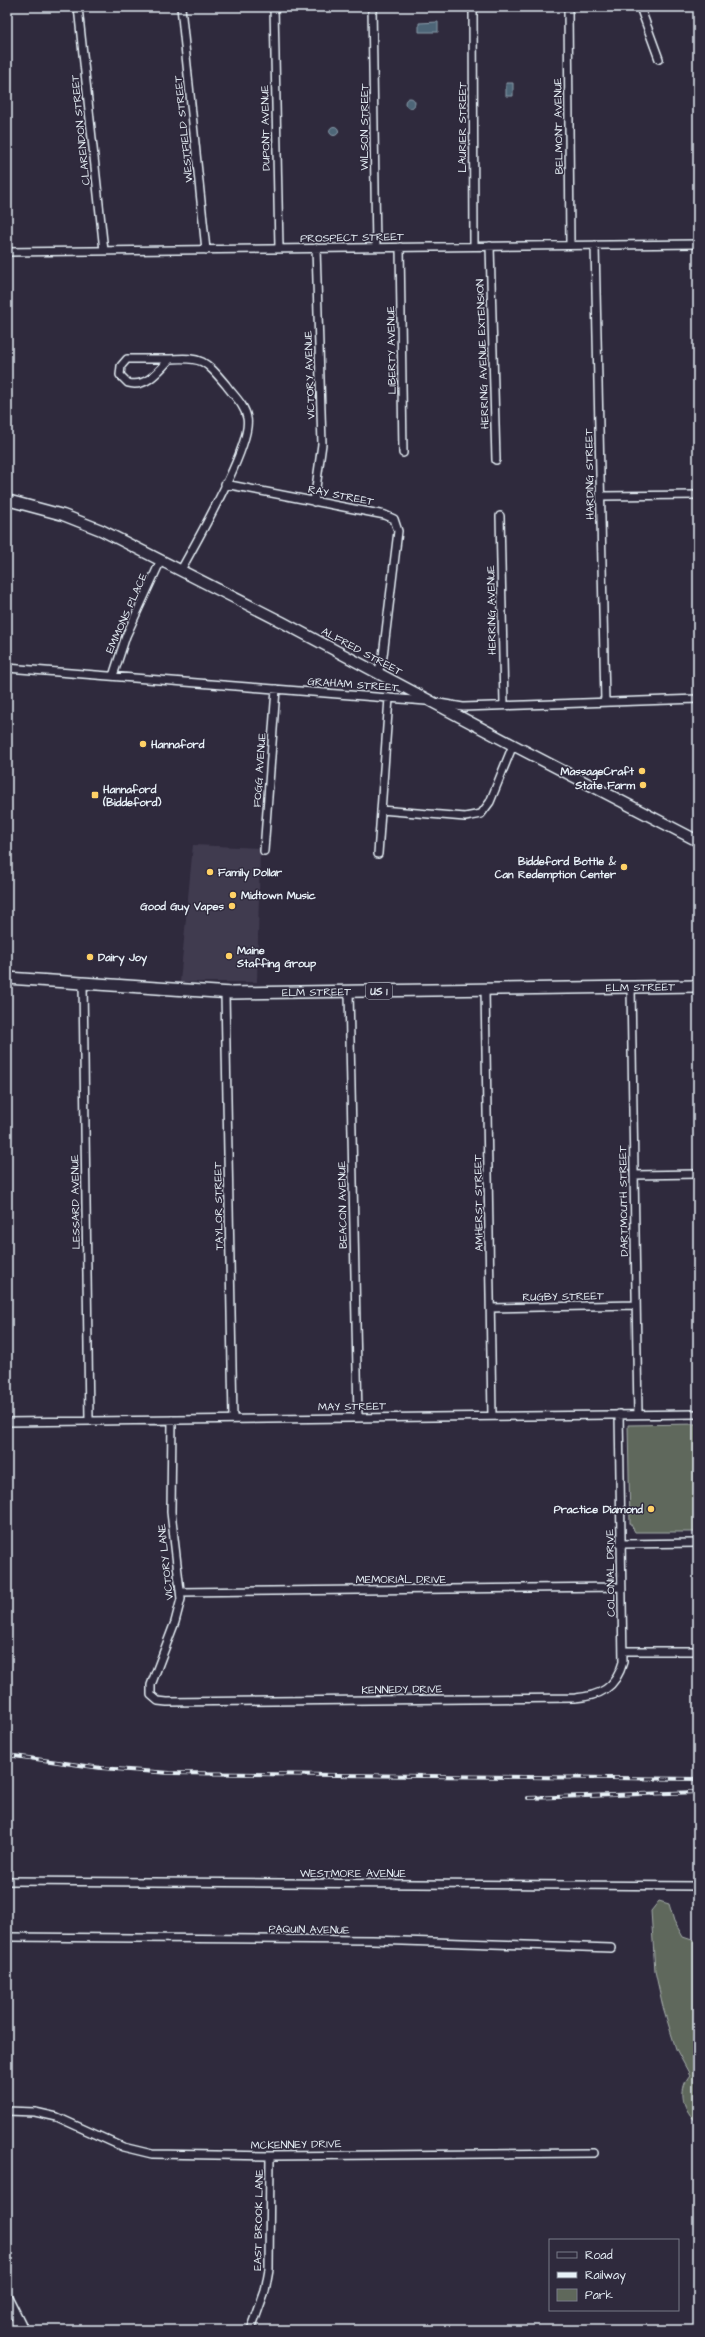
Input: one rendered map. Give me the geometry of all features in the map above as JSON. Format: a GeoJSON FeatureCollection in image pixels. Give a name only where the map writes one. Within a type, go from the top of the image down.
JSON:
{"type":"FeatureCollection","features":[{"type":"Feature","properties":{"kind":"main road","name":"ALFRED STREET"},"geometry":{"type":"LineString","coordinates":[[7,500],[76,520],[162,560],[513,745],[698,840]]}},
{"type":"Feature","properties":{"kind":"main road","name":"ELM STREET"},"geometry":{"type":"LineString","coordinates":[[7,978],[225,993],[698,986]]}},
{"type":"Feature","properties":{"kind":"main road"},"geometry":{"type":"LineString","coordinates":[[7,2298],[21,2326]]}},
{"type":"Feature","properties":{"kind":"street","name":"CLARENDON STREET"},"geometry":{"type":"LineString","coordinates":[[78,7],[104,251]]}},
{"type":"Feature","properties":{"kind":"street","name":"WESTFIELD STREET"},"geometry":{"type":"LineString","coordinates":[[181,7],[206,250]]}},
{"type":"Feature","properties":{"kind":"street","name":"DUPONT AVENUE"},"geometry":{"type":"LineString","coordinates":[[274,7],[279,248]]}},
{"type":"Feature","properties":{"kind":"street","name":"WILSON STREET"},"geometry":{"type":"LineString","coordinates":[[372,7],[376,247]]}},
{"type":"Feature","properties":{"kind":"street","name":"LAURIER STREET"},"geometry":{"type":"LineString","coordinates":[[473,7],[474,246]]}},
{"type":"Feature","properties":{"kind":"street","name":"BELMONT AVENUE"},"geometry":{"type":"LineString","coordinates":[[568,7],[570,245]]}},
{"type":"Feature","properties":{"kind":"street"},"geometry":{"type":"LineString","coordinates":[[640,7],[659,59]]}},
{"type":"Feature","properties":{"kind":"street","name":"PROSPECT STREET"},"geometry":{"type":"LineString","coordinates":[[7,252],[698,244]]}},
{"type":"Feature","properties":{"kind":"street","name":"HARDING STREET"},"geometry":{"type":"LineString","coordinates":[[595,245],[605,702]]}},
{"type":"Feature","properties":{"kind":"street","name":"HERRING AVENUE EXTENSION"},"geometry":{"type":"LineString","coordinates":[[490,246],[496,460]]}},
{"type":"Feature","properties":{"kind":"street","name":"LIBERTY AVENUE"},"geometry":{"type":"LineString","coordinates":[[400,247],[403,453]]}},
{"type":"Feature","properties":{"kind":"street","name":"VICTORY AVENUE"},"geometry":{"type":"LineString","coordinates":[[314,502],[322,444],[316,248]]}},
{"type":"Feature","properties":{"kind":"street"},"geometry":{"type":"LineString","coordinates":[[170,359],[153,376],[144,382],[128,383],[120,374],[121,366],[127,359],[190,358],[203,362],[214,371],[245,411],[248,426],[245,442],[181,570]]}},
{"type":"Feature","properties":{"kind":"street","name":"RAY STREET"},"geometry":{"type":"LineString","coordinates":[[225,484],[388,515],[396,522],[398,531],[383,656],[378,673]]}},
{"type":"Feature","properties":{"kind":"street"},"geometry":{"type":"LineString","coordinates":[[601,496],[698,495]]}},
{"type":"Feature","properties":{"kind":"street","name":"HERRING AVENUE"},"geometry":{"type":"LineString","coordinates":[[500,516],[504,704]]}},
{"type":"Feature","properties":{"kind":"street","name":"EMMONS PLACE"},"geometry":{"type":"LineString","coordinates":[[113,676],[126,636],[162,560]]}},
{"type":"Feature","properties":{"kind":"street","name":"GRAHAM STREET"},"geometry":{"type":"LineString","coordinates":[[7,668],[389,698],[464,707],[504,704],[698,699]]}},
{"type":"Feature","properties":{"kind":"street","name":"FOGG AVENUE"},"geometry":{"type":"LineString","coordinates":[[264,851],[276,690]]}},
{"type":"Feature","properties":{"kind":"street"},"geometry":{"type":"LineString","coordinates":[[378,854],[389,698]]}},
{"type":"Feature","properties":{"kind":"street"},"geometry":{"type":"LineString","coordinates":[[381,810],[465,817],[481,814],[490,802],[513,745]]}},
{"type":"Feature","properties":{"kind":"street","name":"LESSARD AVENUE"},"geometry":{"type":"LineString","coordinates":[[83,983],[89,1420]]}},
{"type":"Feature","properties":{"kind":"street","name":"DARTMOUTH STREET"},"geometry":{"type":"LineString","coordinates":[[631,988],[638,1414]]}},
{"type":"Feature","properties":{"kind":"street","name":"AMHERST STREET"},"geometry":{"type":"LineString","coordinates":[[485,989],[492,1416]]}},
{"type":"Feature","properties":{"kind":"street","name":"BEACON AVENUE"},"geometry":{"type":"LineString","coordinates":[[349,992],[358,1417]]}},
{"type":"Feature","properties":{"kind":"street","name":"TAYLOR STREET"},"geometry":{"type":"LineString","coordinates":[[225,993],[233,1419]]}},
{"type":"Feature","properties":{"kind":"street"},"geometry":{"type":"LineString","coordinates":[[634,1175],[698,1174]]}},
{"type":"Feature","properties":{"kind":"street","name":"RUGBY STREET"},"geometry":{"type":"LineString","coordinates":[[491,1308],[636,1305]]}},
{"type":"Feature","properties":{"kind":"street","name":"COLONIAL DRIVE"},"geometry":{"type":"LineString","coordinates":[[619,1414],[620,1544],[624,1651]]}},
{"type":"Feature","properties":{"kind":"street","name":"MAY STREET"},"geometry":{"type":"LineString","coordinates":[[7,1422],[698,1414]]}},
{"type":"Feature","properties":{"kind":"street","name":"VICTORY LANE"},"geometry":{"type":"LineString","coordinates":[[152,1697],[151,1685],[179,1611],[181,1592],[170,1505],[172,1420]]}},
{"type":"Feature","properties":{"kind":"street"},"geometry":{"type":"LineString","coordinates":[[620,1544],[698,1543]]}},
{"type":"Feature","properties":{"kind":"street","name":"MEMORIAL DRIVE"},"geometry":{"type":"LineString","coordinates":[[181,1592],[621,1587]]}},
{"type":"Feature","properties":{"kind":"street"},"geometry":{"type":"LineString","coordinates":[[624,1651],[698,1651]]}},
{"type":"Feature","properties":{"kind":"street","name":"KENNEDY DRIVE"},"geometry":{"type":"LineString","coordinates":[[152,1697],[158,1701],[167,1702],[585,1698],[599,1695],[613,1684],[621,1669],[624,1651]]}},
{"type":"Feature","properties":{"kind":"street","name":"WESTMORE AVENUE"},"geometry":{"type":"LineString","coordinates":[[7,1881],[698,1886]]}},
{"type":"Feature","properties":{"kind":"street","name":"PAQUIN AVENUE"},"geometry":{"type":"LineString","coordinates":[[7,1937],[373,1940],[611,1948]]}},
{"type":"Feature","properties":{"kind":"street","name":"MCKENNEY DRIVE"},"geometry":{"type":"LineString","coordinates":[[7,2111],[35,2112],[57,2117],[123,2147],[141,2152],[174,2155],[270,2156],[594,2153]]}},
{"type":"Feature","properties":{"kind":"street","name":"EAST BROOK LANE"},"geometry":{"type":"LineString","coordinates":[[251,2330],[264,2291],[269,2269],[270,2156]]}},
{"type":"Feature","properties":{"kind":"street"},"geometry":{"type":"LineString","coordinates":[[7,2326],[21,2326]]}},
{"type":"Feature","properties":{"kind":"shaded area"},"geometry":{"type":"Polygon","coordinates":[[[193,845],[260,848],[257,982],[180,982],[193,845]]]}},
{"type":"Feature","properties":{"kind":"green space"},"geometry":{"type":"Polygon","coordinates":[[[698,1424],[698,1532],[635,1532],[630,1523],[628,1425],[698,1424]]]}},
{"type":"Feature","properties":{"kind":"green space"},"geometry":{"type":"Polygon","coordinates":[[[659,1901],[669,1904],[674,1921],[683,1937],[698,1942],[698,2123],[685,2106],[683,2094],[684,2087],[690,2075],[676,2049],[663,2007],[655,1971],[651,1911],[659,1901]]]}},
{"type":"Feature","properties":{"kind":"water"},"geometry":{"type":"Polygon","coordinates":[[[438,22],[438,32],[419,32],[419,23],[438,22]]]}},
{"type":"Feature","properties":{"kind":"water"},"geometry":{"type":"Polygon","coordinates":[[[506,83],[513,83],[513,96],[506,96],[506,83]]]}},
{"type":"Feature","properties":{"kind":"water"},"geometry":{"type":"Polygon","coordinates":[[[408,98],[412,98],[414,99],[414,107],[408,108],[405,105],[405,101],[408,98]]]}},
{"type":"Feature","properties":{"kind":"water"},"geometry":{"type":"Polygon","coordinates":[[[334,126],[339,131],[334,136],[329,131],[334,126]]]}},
{"type":"Feature","properties":{"kind":"railway"},"geometry":{"type":"LineString","coordinates":[[7,1755],[101,1768],[170,1773],[698,1779]]}},
{"type":"Feature","properties":{"kind":"railway"},"geometry":{"type":"LineString","coordinates":[[528,1798],[698,1792]]}},
{"type":"Feature","properties":{"kind":"place","name":"Hannaford"},"geometry":{"type":"Point","coordinates":[143,744]}},
{"type":"Feature","properties":{"kind":"place","name":"MassageCraft"},"geometry":{"type":"Point","coordinates":[642,771]}},
{"type":"Feature","properties":{"kind":"place","name":"State Farm"},"geometry":{"type":"Point","coordinates":[643,785]}},
{"type":"Feature","properties":{"kind":"place","name":"Hannaford (Biddeford)"},"geometry":{"type":"Point","coordinates":[95,795]}},
{"type":"Feature","properties":{"kind":"place","name":"Biddeford Bottle & Can Redemption Center"},"geometry":{"type":"Point","coordinates":[624,867]}},
{"type":"Feature","properties":{"kind":"place","name":"Family Dollar"},"geometry":{"type":"Point","coordinates":[210,872]}},
{"type":"Feature","properties":{"kind":"place","name":"Midtown Music"},"geometry":{"type":"Point","coordinates":[233,895]}},
{"type":"Feature","properties":{"kind":"place","name":"Good Guy Vapes"},"geometry":{"type":"Point","coordinates":[232,906]}},
{"type":"Feature","properties":{"kind":"place","name":"Maine Staffing Group"},"geometry":{"type":"Point","coordinates":[229,956]}},
{"type":"Feature","properties":{"kind":"place","name":"Dairy Joy"},"geometry":{"type":"Point","coordinates":[90,957]}},
{"type":"Feature","properties":{"kind":"place","name":"Practice Diamond"},"geometry":{"type":"Point","coordinates":[651,1509]}}]}
